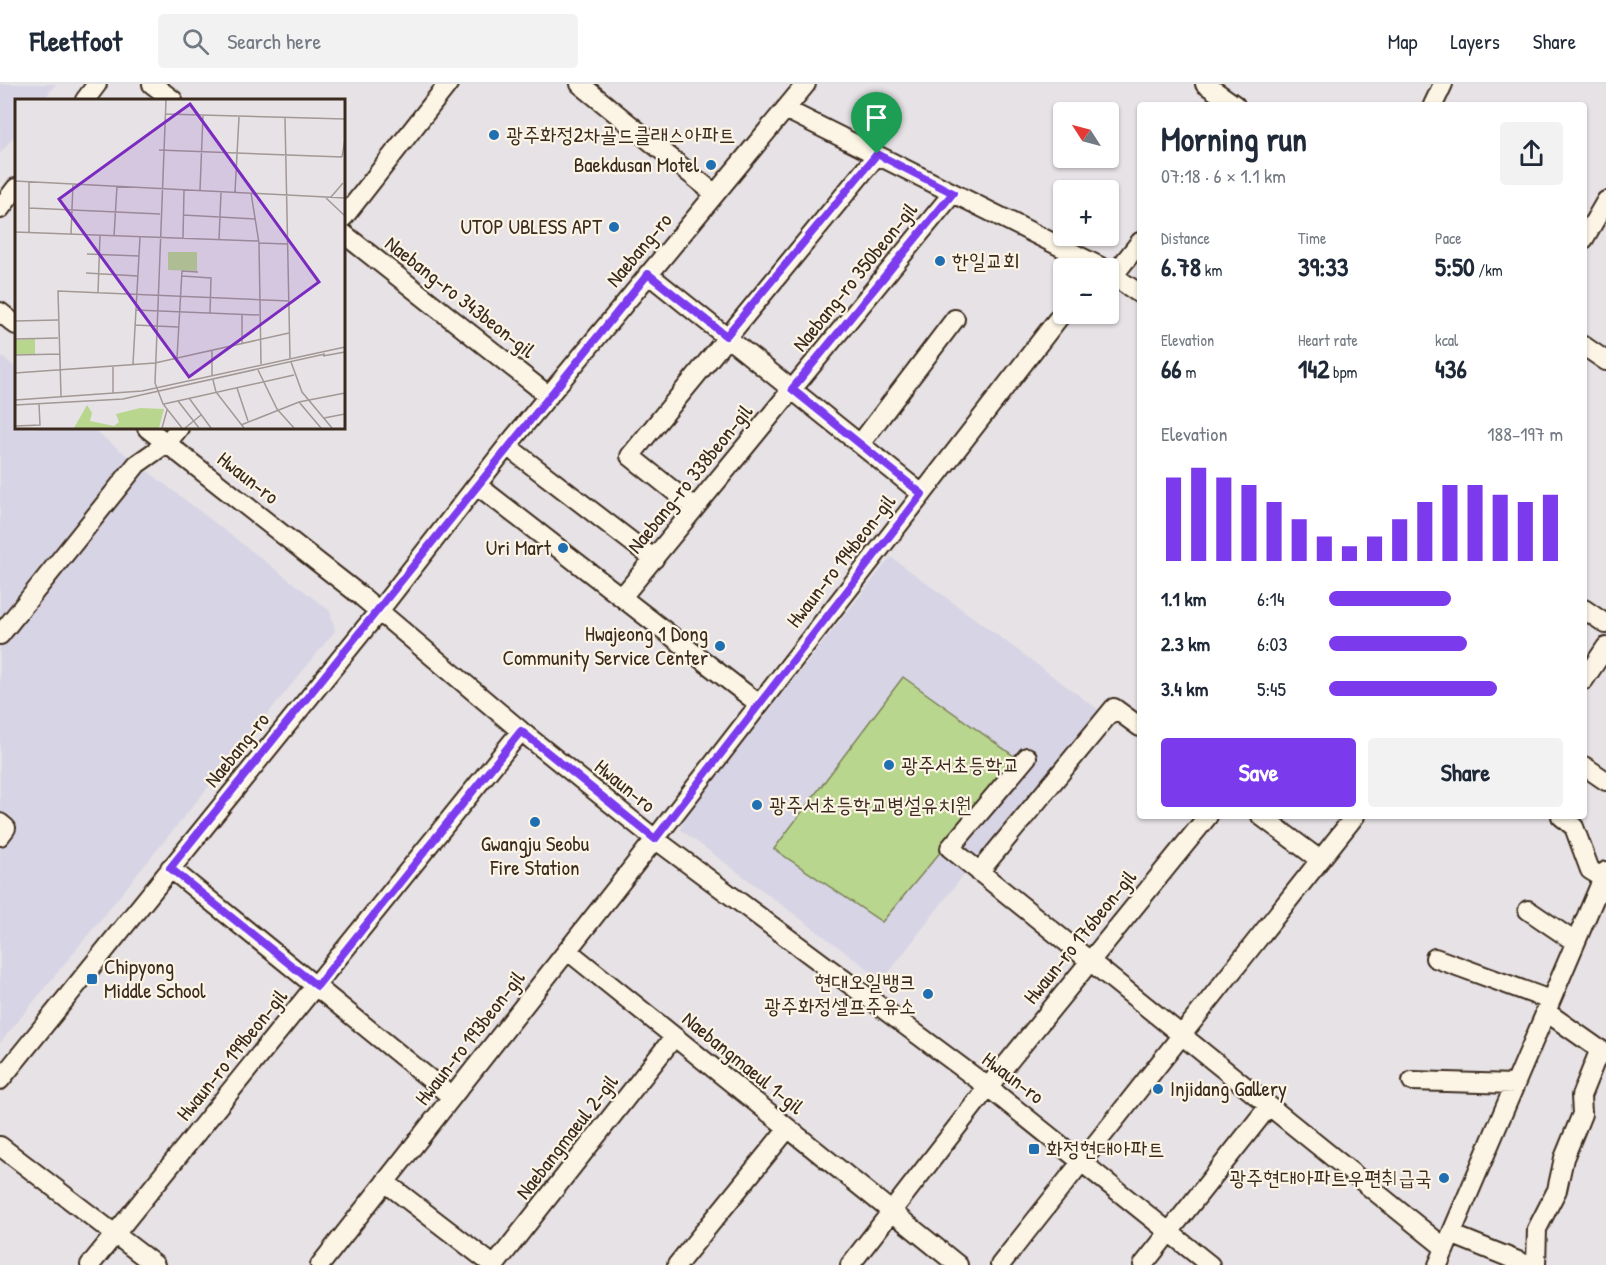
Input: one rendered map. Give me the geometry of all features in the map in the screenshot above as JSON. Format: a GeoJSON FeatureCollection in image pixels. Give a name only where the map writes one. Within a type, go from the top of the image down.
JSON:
{"type":"FeatureCollection","features":[{"type":"Feature","properties":{"kind":"street"},"geometry":{"type":"LineString","coordinates":[[85,99],[97,84]]}},
{"type":"Feature","properties":{"kind":"street"},"geometry":{"type":"LineString","coordinates":[[152,84],[172,99]]}},
{"type":"Feature","properties":{"kind":"street"},"geometry":{"type":"LineString","coordinates":[[345,216],[448,84]]}},
{"type":"Feature","properties":{"kind":"street"},"geometry":{"type":"LineString","coordinates":[[580,84],[715,194]]}},
{"type":"Feature","properties":{"kind":"street","name":"Naebang-ro"},"geometry":{"type":"LineString","coordinates":[[0,1080],[379,611],[507,446],[806,84]]}},
{"type":"Feature","properties":{"kind":"street"},"geometry":{"type":"LineString","coordinates":[[1205,84],[1230,102]]}},
{"type":"Feature","properties":{"kind":"street"},"geometry":{"type":"LineString","coordinates":[[1434,102],[1443,84]]}},
{"type":"Feature","properties":{"kind":"street"},"geometry":{"type":"LineString","coordinates":[[785,109],[1080,258]]}},
{"type":"Feature","properties":{"kind":"street"},"geometry":{"type":"LineString","coordinates":[[695,508],[630,456],[877,154]]}},
{"type":"Feature","properties":{"kind":"street"},"geometry":{"type":"LineString","coordinates":[[0,209],[15,189]]}},
{"type":"Feature","properties":{"kind":"street","name":"Naebang-ro 350beon-gil"},"geometry":{"type":"LineString","coordinates":[[792,389],[953,193]]}},
{"type":"Feature","properties":{"kind":"street"},"geometry":{"type":"LineString","coordinates":[[1587,234],[1606,201]]}},
{"type":"Feature","properties":{"kind":"street","name":"Naebang-ro 343beon-gil"},"geometry":{"type":"LineString","coordinates":[[345,235],[549,396]]}},
{"type":"Feature","properties":{"kind":"street"},"geometry":{"type":"LineString","coordinates":[[1119,258],[1137,244]]}},
{"type":"Feature","properties":{"kind":"street"},"geometry":{"type":"LineString","coordinates":[[648,274],[922,494]]}},
{"type":"Feature","properties":{"kind":"street"},"geometry":{"type":"LineString","coordinates":[[1119,280],[1137,292]]}},
{"type":"Feature","properties":{"kind":"street"},"geometry":{"type":"LineString","coordinates":[[0,312],[15,324]]}},
{"type":"Feature","properties":{"kind":"street"},"geometry":{"type":"LineString","coordinates":[[860,444],[955,319]]}},
{"type":"Feature","properties":{"kind":"street","name":"Hwaun-ro 194beon-gil"},"geometry":{"type":"LineString","coordinates":[[655,839],[1054,324]]}},
{"type":"Feature","properties":{"kind":"street"},"geometry":{"type":"LineString","coordinates":[[1587,348],[1606,362]]}},
{"type":"Feature","properties":{"kind":"street","name":"Naebang-ro 338beon-gil"},"geometry":{"type":"LineString","coordinates":[[622,597],[792,389]]}},
{"type":"Feature","properties":{"kind":"street","name":"Hwaun-ro"},"geometry":{"type":"LineString","coordinates":[[148,429],[379,611],[521,731],[655,839],[1082,1159],[1210,1265]]}},
{"type":"Feature","properties":{"kind":"street"},"geometry":{"type":"LineString","coordinates":[[0,634],[137,464],[167,443],[178,429]]}},
{"type":"Feature","properties":{"kind":"street"},"geometry":{"type":"LineString","coordinates":[[507,446],[654,559]]}},
{"type":"Feature","properties":{"kind":"street"},"geometry":{"type":"LineString","coordinates":[[477,485],[759,704]]}},
{"type":"Feature","properties":{"kind":"street"},"geometry":{"type":"LineString","coordinates":[[1587,611],[1606,624]]}},
{"type":"Feature","properties":{"kind":"street"},"geometry":{"type":"LineString","coordinates":[[1587,676],[1606,647]]}},
{"type":"Feature","properties":{"kind":"street"},"geometry":{"type":"LineString","coordinates":[[975,869],[1114,708],[1137,725]]}},
{"type":"Feature","properties":{"kind":"street","name":"Hwaun-ro 199beon-gil"},"geometry":{"type":"LineString","coordinates":[[90,1265],[521,731]]}},
{"type":"Feature","properties":{"kind":"street"},"geometry":{"type":"LineString","coordinates":[[1027,757],[950,848],[1445,1249],[1528,1265]]}},
{"type":"Feature","properties":{"kind":"street"},"geometry":{"type":"LineString","coordinates":[[1587,768],[1606,781]]}},
{"type":"Feature","properties":{"kind":"street","name":"Hwaun-ro 176beon-gil"},"geometry":{"type":"LineString","coordinates":[[850,1265],[988,1087],[1206,819]]}},
{"type":"Feature","properties":{"kind":"street"},"geometry":{"type":"LineString","coordinates":[[1265,819],[1320,860]]}},
{"type":"Feature","properties":{"kind":"street"},"geometry":{"type":"LineString","coordinates":[[1000,1265],[1352,819]]}},
{"type":"Feature","properties":{"kind":"street"},"geometry":{"type":"LineString","coordinates":[[1445,1249],[1605,874],[1590,870],[1574,827],[1565,819]]}},
{"type":"Feature","properties":{"kind":"street"},"geometry":{"type":"LineString","coordinates":[[0,823],[6,828],[0,836]]}},
{"type":"Feature","properties":{"kind":"street","name":"Hwaun-ro 193beon-gil"},"geometry":{"type":"LineString","coordinates":[[320,1265],[655,839]]}},
{"type":"Feature","properties":{"kind":"street"},"geometry":{"type":"LineString","coordinates":[[170,868],[452,1097]]}},
{"type":"Feature","properties":{"kind":"street"},"geometry":{"type":"LineString","coordinates":[[1528,910],[1575,942]]}},
{"type":"Feature","properties":{"kind":"street","name":"Naebangmaeul 1-gil"},"geometry":{"type":"LineString","coordinates":[[568,951],[958,1265]]}},
{"type":"Feature","properties":{"kind":"street"},"geometry":{"type":"LineString","coordinates":[[1435,958],[1548,1005],[1603,1052],[1581,1096],[1582,1114],[1564,1158],[1557,1190],[1537,1229],[1536,1265]]}},
{"type":"Feature","properties":{"kind":"street","name":"Naebangmaeul 2-gil"},"geometry":{"type":"LineString","coordinates":[[386,1182],[494,1265],[674,1036]]}},
{"type":"Feature","properties":{"kind":"street"},"geometry":{"type":"LineString","coordinates":[[1412,1081],[1514,1084]]}},
{"type":"Feature","properties":{"kind":"street"},"geometry":{"type":"LineString","coordinates":[[1143,1265],[1269,1106]]}},
{"type":"Feature","properties":{"kind":"street"},"geometry":{"type":"LineString","coordinates":[[677,1265],[788,1128]]}},
{"type":"Feature","properties":{"kind":"street"},"geometry":{"type":"LineString","coordinates":[[0,1146],[155,1265]]}},
{"type":"Feature","properties":{"kind":"shaded area"},"geometry":{"type":"Polygon","coordinates":[[[0,84],[56,84],[44,99],[15,99],[15,134],[0,154],[0,84]]]}},
{"type":"Feature","properties":{"kind":"shaded area"},"geometry":{"type":"Polygon","coordinates":[[[0,355],[15,367],[15,429],[92,429],[330,611],[335,631],[0,1043],[0,355]]]}},
{"type":"Feature","properties":{"kind":"shaded area","name":"광주서초등학교"},"geometry":{"type":"Polygon","coordinates":[[[891,557],[1100,711],[971,865],[883,980],[681,830],[682,820],[891,557]]]}},
{"type":"Feature","properties":{"kind":"green space"},"geometry":{"type":"Polygon","coordinates":[[[903,677],[1018,759],[882,922],[774,849],[903,677]]]}},
{"type":"Feature","properties":{"kind":"place","name":"광주화정2차골드클래스아파트"},"geometry":{"type":"Point","coordinates":[494,135]}},
{"type":"Feature","properties":{"kind":"place","name":"Baekdusan Motel"},"geometry":{"type":"Point","coordinates":[711,165]}},
{"type":"Feature","properties":{"kind":"place","name":"UTOP UBLESS APT"},"geometry":{"type":"Point","coordinates":[614,227]}},
{"type":"Feature","properties":{"kind":"place","name":"한일교회"},"geometry":{"type":"Point","coordinates":[940,261]}},
{"type":"Feature","properties":{"kind":"place","name":"Uri Mart"},"geometry":{"type":"Point","coordinates":[563,548]}},
{"type":"Feature","properties":{"kind":"place","name":"Hwajeong 1 Dong Community Service Center"},"geometry":{"type":"Point","coordinates":[720,646]}},
{"type":"Feature","properties":{"kind":"place","name":"광주서초등학교"},"geometry":{"type":"Point","coordinates":[889,765]}},
{"type":"Feature","properties":{"kind":"place","name":"광주서초등학교병설유치원"},"geometry":{"type":"Point","coordinates":[757,805]}},
{"type":"Feature","properties":{"kind":"place","name":"Gwangju Seobu Fire Station"},"geometry":{"type":"Point","coordinates":[535,822]}},
{"type":"Feature","properties":{"kind":"place","name":"Chipyong Middle School"},"geometry":{"type":"Point","coordinates":[92,979]}},
{"type":"Feature","properties":{"kind":"place","name":"현대오일뱅크 광주화정셀프주유소"},"geometry":{"type":"Point","coordinates":[928,994]}},
{"type":"Feature","properties":{"kind":"place","name":"Injidang Gallery"},"geometry":{"type":"Point","coordinates":[1158,1089]}},
{"type":"Feature","properties":{"kind":"place","name":"화정현대아파트"},"geometry":{"type":"Point","coordinates":[1034,1149]}},
{"type":"Feature","properties":{"kind":"place","name":"광주현대아파트우편취급국"},"geometry":{"type":"Point","coordinates":[1444,1178]}},
{"type":"Feature","properties":{"kind":"route"},"geometry":{"type":"LineString","coordinates":[[877,154],[953,193],[792,389],[922,494],[655,839],[521,731],[317,986],[170,868],[395,591],[507,446],[648,274],[726,336],[877,154]]}}]}
